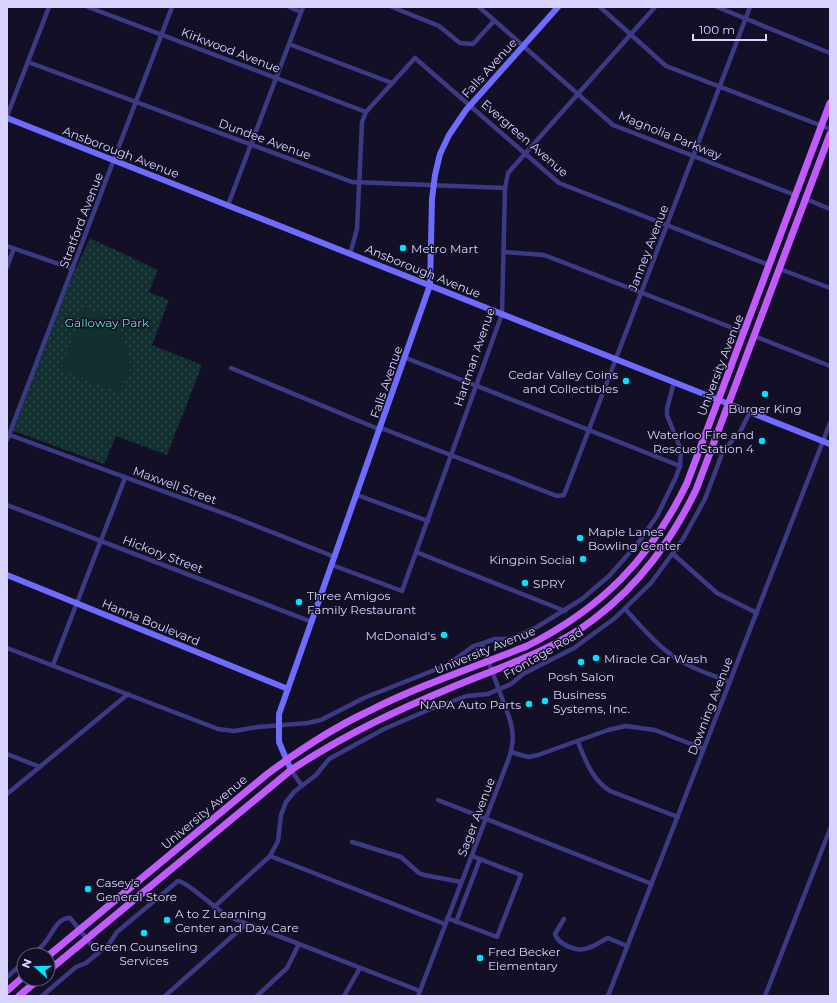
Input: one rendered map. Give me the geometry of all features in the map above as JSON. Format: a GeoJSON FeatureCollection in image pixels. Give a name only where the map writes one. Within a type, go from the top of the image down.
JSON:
{"type":"FeatureCollection","features":[{"type":"Feature","properties":{"kind":"main road","name":"University Avenue"},"geometry":{"type":"LineString","coordinates":[[56,949],[286,760],[323,736],[366,712],[407,693],[528,646],[572,621],[610,591],[630,571],[654,541],[673,512],[687,483],[830,103]]}},
{"type":"Feature","properties":{"kind":"main road","name":"University Avenue"},"geometry":{"type":"LineString","coordinates":[[56,964],[291,770],[330,745],[372,722],[545,650],[578,630],[608,608],[645,571],[661,552],[685,513],[696,490],[830,134]]}},
{"type":"Feature","properties":{"kind":"main road"},"geometry":{"type":"LineString","coordinates":[[7,991],[16,983]]}},
{"type":"Feature","properties":{"kind":"main road"},"geometry":{"type":"LineString","coordinates":[[19,996],[29,987]]}},
{"type":"Feature","properties":{"kind":"street"},"geometry":{"type":"LineString","coordinates":[[7,117],[49,7]]}},
{"type":"Feature","properties":{"kind":"street","name":"Kirkwood Avenue"},"geometry":{"type":"LineString","coordinates":[[88,7],[366,112]]}},
{"type":"Feature","properties":{"kind":"street","name":"Stratford Avenue"},"geometry":{"type":"LineString","coordinates":[[7,440],[8,434],[73,269],[172,7]]}},
{"type":"Feature","properties":{"kind":"street"},"geometry":{"type":"LineString","coordinates":[[228,205],[302,9],[289,7]]}},
{"type":"Feature","properties":{"kind":"street"},"geometry":{"type":"LineString","coordinates":[[392,7],[439,26],[460,43],[465,45],[474,44],[494,21]]}},
{"type":"Feature","properties":{"kind":"street","name":"Magnolia Parkway"},"geometry":{"type":"LineString","coordinates":[[479,7],[613,125],[795,196]]}},
{"type":"Feature","properties":{"kind":"street","name":"Falls Avenue"},"geometry":{"type":"LineString","coordinates":[[302,786],[291,770],[279,742],[279,714],[406,358],[430,285],[434,185],[437,165],[444,144],[454,126],[558,7]]}},
{"type":"Feature","properties":{"kind":"street"},"geometry":{"type":"LineString","coordinates":[[600,7],[666,66],[830,129]]}},
{"type":"Feature","properties":{"kind":"street","name":"Hartman Avenue"},"geometry":{"type":"LineString","coordinates":[[332,565],[402,591],[502,314],[505,188],[508,173],[655,7]]}},
{"type":"Feature","properties":{"kind":"street"},"geometry":{"type":"LineString","coordinates":[[717,7],[830,53]]}},
{"type":"Feature","properties":{"kind":"street","name":"Janney Avenue"},"geometry":{"type":"LineString","coordinates":[[451,454],[557,496],[564,495],[750,7]]}},
{"type":"Feature","properties":{"kind":"street"},"geometry":{"type":"LineString","coordinates":[[289,44],[392,83],[366,112],[361,131],[357,229],[350,254]]}},
{"type":"Feature","properties":{"kind":"street","name":"Evergreen Avenue"},"geometry":{"type":"LineString","coordinates":[[392,83],[415,58],[471,105],[560,184],[769,265]]}},
{"type":"Feature","properties":{"kind":"street","name":"Dundee Avenue"},"geometry":{"type":"LineString","coordinates":[[28,62],[352,182],[505,188]]}},
{"type":"Feature","properties":{"kind":"street","name":"Ansborough Avenue"},"geometry":{"type":"LineString","coordinates":[[7,117],[114,161],[830,444]]}},
{"type":"Feature","properties":{"kind":"street"},"geometry":{"type":"LineString","coordinates":[[806,200],[830,209]]}},
{"type":"Feature","properties":{"kind":"street"},"geometry":{"type":"LineString","coordinates":[[7,246],[73,269]]}},
{"type":"Feature","properties":{"kind":"street"},"geometry":{"type":"LineString","coordinates":[[7,267],[14,248]]}},
{"type":"Feature","properties":{"kind":"street"},"geometry":{"type":"LineString","coordinates":[[504,252],[544,255],[744,332]]}},
{"type":"Feature","properties":{"kind":"street"},"geometry":{"type":"LineString","coordinates":[[780,269],[830,288]]}},
{"type":"Feature","properties":{"kind":"street"},"geometry":{"type":"LineString","coordinates":[[754,336],[830,366]]}},
{"type":"Feature","properties":{"kind":"street"},"geometry":{"type":"LineString","coordinates":[[406,358],[680,466]]}},
{"type":"Feature","properties":{"kind":"street"},"geometry":{"type":"LineString","coordinates":[[230,368],[381,429],[451,454]]}},
{"type":"Feature","properties":{"kind":"street","name":"Frontage Road"},"geometry":{"type":"LineString","coordinates":[[7,648],[226,731],[278,724],[308,723],[321,720],[364,698],[447,665],[466,651],[482,644],[495,639],[517,636],[538,628],[565,611],[609,576],[638,542],[665,502],[680,466],[681,450],[667,415],[667,408],[674,382]]}},
{"type":"Feature","properties":{"kind":"street","name":"Frontage Road"},"geometry":{"type":"LineString","coordinates":[[270,856],[278,841],[283,809],[290,796],[316,776],[329,759],[384,729],[458,698],[488,694],[512,684],[523,674],[574,648],[625,609],[651,583],[673,554],[705,499],[723,451],[740,432],[750,412]]}},
{"type":"Feature","properties":{"kind":"street","name":"Downing Avenue"},"geometry":{"type":"LineString","coordinates":[[608,996],[830,423]]}},
{"type":"Feature","properties":{"kind":"street","name":"Maxwell Street"},"geometry":{"type":"LineString","coordinates":[[8,434],[231,516],[335,557]]}},
{"type":"Feature","properties":{"kind":"street"},"geometry":{"type":"LineString","coordinates":[[53,665],[125,478]]}},
{"type":"Feature","properties":{"kind":"street"},"geometry":{"type":"LineString","coordinates":[[357,495],[428,521]]}},
{"type":"Feature","properties":{"kind":"street","name":"Hickory Street"},"geometry":{"type":"LineString","coordinates":[[7,505],[312,622]]}},
{"type":"Feature","properties":{"kind":"street"},"geometry":{"type":"LineString","coordinates":[[416,552],[565,611]]}},
{"type":"Feature","properties":{"kind":"street"},"geometry":{"type":"LineString","coordinates":[[673,554],[717,593],[757,613]]}},
{"type":"Feature","properties":{"kind":"street","name":"Hanna Boulevard"},"geometry":{"type":"LineString","coordinates":[[7,575],[288,689]]}},
{"type":"Feature","properties":{"kind":"street"},"geometry":{"type":"LineString","coordinates":[[625,609],[672,656],[688,666],[730,682]]}},
{"type":"Feature","properties":{"kind":"street","name":"Sager Avenue"},"geometry":{"type":"LineString","coordinates":[[418,996],[511,752],[513,729],[482,644]]}},
{"type":"Feature","properties":{"kind":"street"},"geometry":{"type":"LineString","coordinates":[[7,794],[128,694]]}},
{"type":"Feature","properties":{"kind":"street"},"geometry":{"type":"LineString","coordinates":[[511,752],[522,756],[533,756],[578,742],[618,727],[636,727],[655,730],[704,749]]}},
{"type":"Feature","properties":{"kind":"street"},"geometry":{"type":"LineString","coordinates":[[578,742],[586,762],[595,778],[601,785],[610,791],[678,817]]}},
{"type":"Feature","properties":{"kind":"street"},"geometry":{"type":"LineString","coordinates":[[7,754],[40,766]]}},
{"type":"Feature","properties":{"kind":"street"},"geometry":{"type":"LineString","coordinates":[[438,800],[652,884]]}},
{"type":"Feature","properties":{"kind":"street"},"geometry":{"type":"LineString","coordinates":[[765,996],[830,829]]}},
{"type":"Feature","properties":{"kind":"street"},"geometry":{"type":"LineString","coordinates":[[352,842],[401,857],[424,875],[461,882]]}},
{"type":"Feature","properties":{"kind":"street"},"geometry":{"type":"LineString","coordinates":[[214,907],[270,856],[446,924]]}},
{"type":"Feature","properties":{"kind":"street"},"geometry":{"type":"LineString","coordinates":[[448,918],[497,937],[521,875],[472,856]]}},
{"type":"Feature","properties":{"kind":"street"},"geometry":{"type":"LineString","coordinates":[[456,922],[480,859]]}},
{"type":"Feature","properties":{"kind":"street"},"geometry":{"type":"LineString","coordinates":[[42,996],[76,967],[86,963],[109,944],[117,932],[174,884],[182,881],[226,916],[420,991]]}},
{"type":"Feature","properties":{"kind":"street"},"geometry":{"type":"LineString","coordinates":[[41,947],[48,940],[58,924],[65,918],[70,918],[98,953]]}},
{"type":"Feature","properties":{"kind":"street"},"geometry":{"type":"LineString","coordinates":[[564,919],[555,934],[561,943],[581,950],[587,949],[608,938],[628,946]]}},
{"type":"Feature","properties":{"kind":"street"},"geometry":{"type":"LineString","coordinates":[[165,996],[246,924]]}},
{"type":"Feature","properties":{"kind":"street"},"geometry":{"type":"LineString","coordinates":[[257,996],[287,968],[299,944]]}},
{"type":"Feature","properties":{"kind":"street"},"geometry":{"type":"LineString","coordinates":[[344,996],[360,968]]}},
{"type":"Feature","properties":{"kind":"street"},"geometry":{"type":"LineString","coordinates":[[7,977],[16,969]]}},
{"type":"Feature","properties":{"kind":"green space","name":"Galloway Park"},"geometry":{"type":"Polygon","coordinates":[[[90,238],[158,270],[149,292],[169,300],[152,345],[202,365],[167,455],[116,436],[104,464],[13,431],[59,305],[90,238]]]}},
{"type":"Feature","properties":{"kind":"green space"},"geometry":{"type":"Polygon","coordinates":[[[84,307],[94,311],[111,323],[118,331],[127,348],[130,359],[130,370],[119,392],[63,371],[61,368],[84,307]]]}},
{"type":"Feature","properties":{"kind":"place","name":"Metro Mart"},"geometry":{"type":"Point","coordinates":[403,248]}},
{"type":"Feature","properties":{"kind":"place","name":"Cedar Valley Coins and Collectibles"},"geometry":{"type":"Point","coordinates":[626,381]}},
{"type":"Feature","properties":{"kind":"place","name":"Burger King"},"geometry":{"type":"Point","coordinates":[765,394]}},
{"type":"Feature","properties":{"kind":"place","name":"Waterloo Fire and Rescue Station 4"},"geometry":{"type":"Point","coordinates":[762,441]}},
{"type":"Feature","properties":{"kind":"place","name":"Maple Lanes Bowling Center"},"geometry":{"type":"Point","coordinates":[580,538]}},
{"type":"Feature","properties":{"kind":"place","name":"Kingpin Social"},"geometry":{"type":"Point","coordinates":[583,559]}},
{"type":"Feature","properties":{"kind":"place","name":"SPRY"},"geometry":{"type":"Point","coordinates":[525,583]}},
{"type":"Feature","properties":{"kind":"place","name":"Three Amigos Family Restaurant"},"geometry":{"type":"Point","coordinates":[299,602]}},
{"type":"Feature","properties":{"kind":"place","name":"McDonald's"},"geometry":{"type":"Point","coordinates":[444,635]}},
{"type":"Feature","properties":{"kind":"place","name":"Miracle Car Wash"},"geometry":{"type":"Point","coordinates":[596,658]}},
{"type":"Feature","properties":{"kind":"place","name":"Posh Salon"},"geometry":{"type":"Point","coordinates":[581,662]}},
{"type":"Feature","properties":{"kind":"place","name":"Business Systems, Inc."},"geometry":{"type":"Point","coordinates":[545,701]}},
{"type":"Feature","properties":{"kind":"place","name":"NAPA Auto Parts"},"geometry":{"type":"Point","coordinates":[529,704]}},
{"type":"Feature","properties":{"kind":"place","name":"Casey's General Store"},"geometry":{"type":"Point","coordinates":[88,889]}},
{"type":"Feature","properties":{"kind":"place","name":"A to Z Learning Center and Day Care"},"geometry":{"type":"Point","coordinates":[167,920]}},
{"type":"Feature","properties":{"kind":"place","name":"Green Counseling Services"},"geometry":{"type":"Point","coordinates":[144,933]}},
{"type":"Feature","properties":{"kind":"place","name":"Fred Becker Elementary"},"geometry":{"type":"Point","coordinates":[480,958]}}]}
